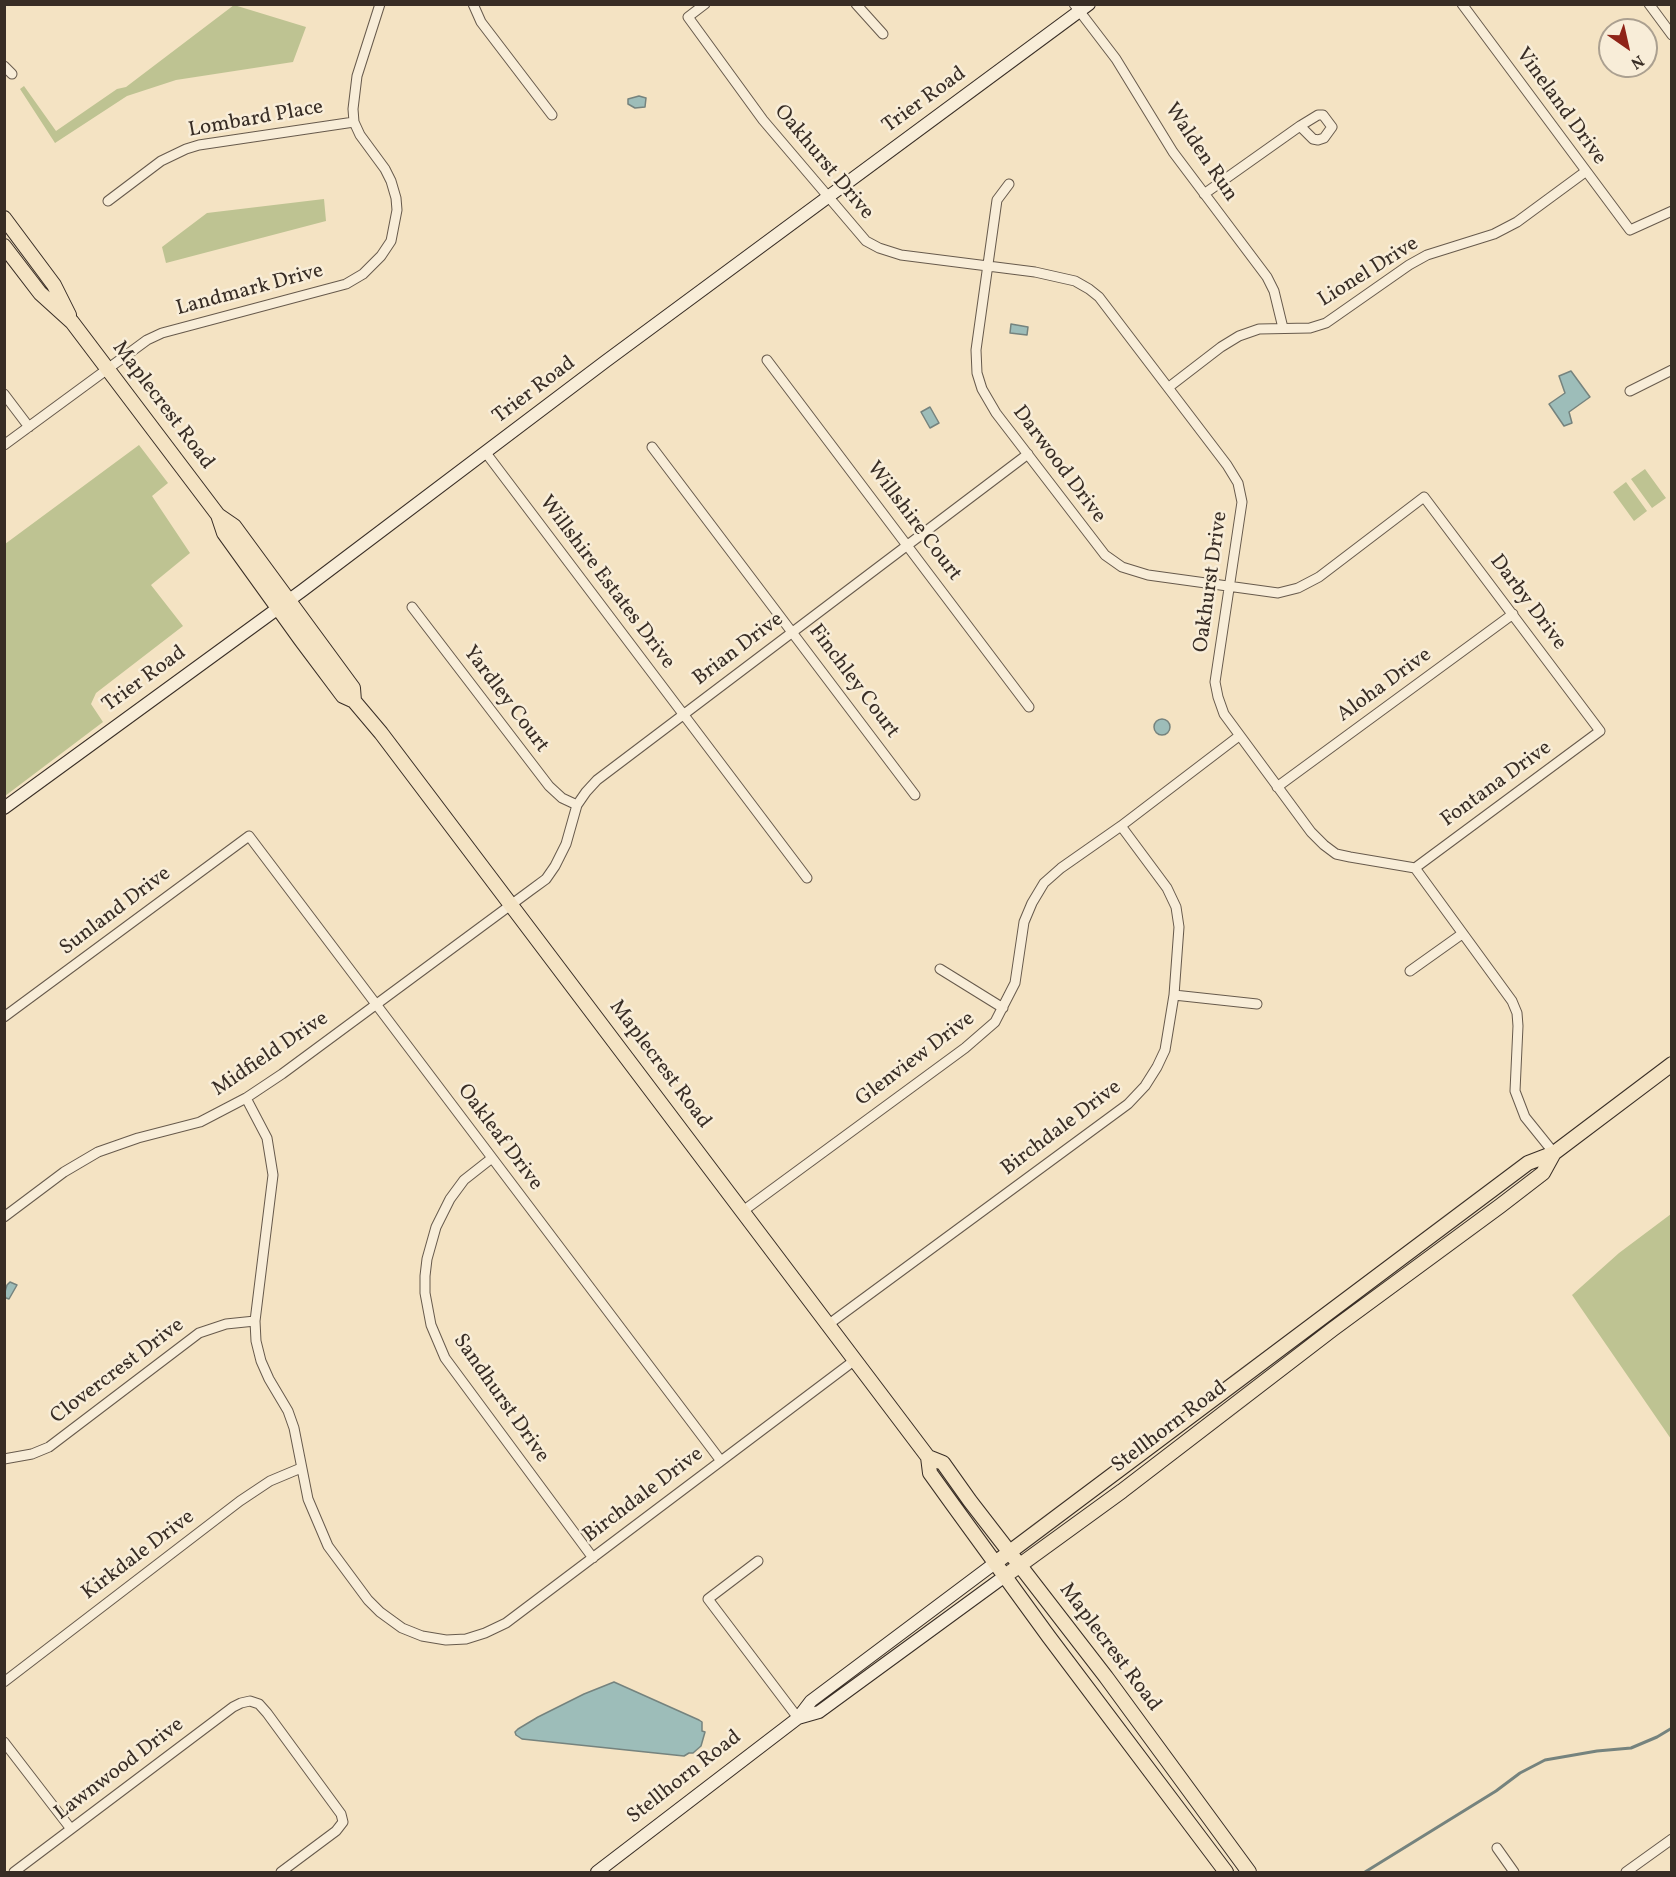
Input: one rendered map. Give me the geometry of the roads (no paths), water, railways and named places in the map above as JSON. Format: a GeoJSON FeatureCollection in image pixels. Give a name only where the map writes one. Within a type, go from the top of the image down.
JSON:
{"type":"FeatureCollection","features":[{"type":"Feature","properties":{"kind":"main road","name":"Maplecrest Road"},"geometry":{"type":"LineString","coordinates":[[4,218],[54,285],[72,322]]}},
{"type":"Feature","properties":{"kind":"main road","name":"Maplecrest Road"},"geometry":{"type":"LineString","coordinates":[[4,246],[40,293],[72,322],[218,515],[234,526],[353,688],[354,701]]}},
{"type":"Feature","properties":{"kind":"main road","name":"Maplecrest Road"},"geometry":{"type":"LineString","coordinates":[[218,515],[224,533],[343,696],[354,701],[381,733],[928,1457],[930,1473],[1049,1637],[1226,1872]]}},
{"type":"Feature","properties":{"kind":"main road","name":"Stellhorn Road"},"geometry":{"type":"LineString","coordinates":[[995,1563],[1528,1163],[1554,1153],[1671,1064]]}},
{"type":"Feature","properties":{"kind":"main road","name":"Stellhorn Road"},"geometry":{"type":"LineString","coordinates":[[1005,1576],[1160,1463],[1333,1329],[1543,1173],[1554,1153]]}},
{"type":"Feature","properties":{"kind":"main road","name":"Maplecrest Road"},"geometry":{"type":"LineString","coordinates":[[928,1457],[943,1463],[1106,1677],[1250,1872]]}},
{"type":"Feature","properties":{"kind":"street"},"geometry":{"type":"LineString","coordinates":[[354,122],[354,94],[357,76],[380,4]]}},
{"type":"Feature","properties":{"kind":"street"},"geometry":{"type":"LineString","coordinates":[[473,4],[481,22],[552,115]]}},
{"type":"Feature","properties":{"kind":"street","name":"Oakhurst Drive"},"geometry":{"type":"LineString","coordinates":[[705,4],[688,17],[763,120],[866,241],[879,248],[902,255],[1075,281],[1100,297],[1238,483],[1242,496],[1215,682],[1224,714],[1311,832],[1324,845],[1336,854],[1415,868]]}},
{"type":"Feature","properties":{"kind":"street"},"geometry":{"type":"LineString","coordinates":[[856,4],[882,34]]}},
{"type":"Feature","properties":{"kind":"street","name":"Vineland Drive"},"geometry":{"type":"LineString","coordinates":[[1462,4],[1630,230],[1671,211]]}},
{"type":"Feature","properties":{"kind":"street"},"geometry":{"type":"LineString","coordinates":[[1648,4],[1671,35]]}},
{"type":"Feature","properties":{"kind":"street","name":"Walden Run"},"geometry":{"type":"LineString","coordinates":[[1080,7],[1173,152],[1267,277],[1274,291],[1283,328]]}},
{"type":"Feature","properties":{"kind":"street","name":"Trier Road"},"geometry":{"type":"LineString","coordinates":[[4,808],[486,453],[1080,7]]}},
{"type":"Feature","properties":{"kind":"street"},"geometry":{"type":"LineString","coordinates":[[4,66],[12,74]]}},
{"type":"Feature","properties":{"kind":"street","name":"Lombard Place"},"geometry":{"type":"LineString","coordinates":[[108,201],[162,160],[186,149],[199,145],[354,122]]}},
{"type":"Feature","properties":{"kind":"street","name":"Landmark Drive"},"geometry":{"type":"LineString","coordinates":[[4,445],[147,340],[162,333],[346,284],[368,270],[390,241],[396,220],[397,204],[385,169],[367,146],[354,122]]}},
{"type":"Feature","properties":{"kind":"street"},"geometry":{"type":"LineString","coordinates":[[1204,194],[1300,126]]}},
{"type":"Feature","properties":{"kind":"street","name":"Lionel Drive"},"geometry":{"type":"LineString","coordinates":[[1169,387],[1239,336],[1259,329],[1310,328],[1326,323],[1427,255],[1494,234],[1517,222],[1585,172]]}},
{"type":"Feature","properties":{"kind":"street","name":"Darwood Drive"},"geometry":{"type":"LineString","coordinates":[[1009,184],[997,200],[976,352],[977,373],[988,401],[1096,544],[1114,563],[1132,572],[1148,575],[1278,593],[1298,588],[1319,577],[1425,497]]}},
{"type":"Feature","properties":{"kind":"street","name":"Willshire Court"},"geometry":{"type":"LineString","coordinates":[[767,360],[1029,707]]}},
{"type":"Feature","properties":{"kind":"street"},"geometry":{"type":"LineString","coordinates":[[1629,391],[1671,370]]}},
{"type":"Feature","properties":{"kind":"street"},"geometry":{"type":"LineString","coordinates":[[4,394],[29,427]]}},
{"type":"Feature","properties":{"kind":"street","name":"Finchley Court"},"geometry":{"type":"LineString","coordinates":[[652,447],[915,795]]}},
{"type":"Feature","properties":{"kind":"street","name":"Willshire Estates Drive"},"geometry":{"type":"LineString","coordinates":[[486,453],[807,878]]}},
{"type":"Feature","properties":{"kind":"street","name":"Brian Drive"},"geometry":{"type":"LineString","coordinates":[[510,906],[546,879],[555,866],[566,844],[578,805],[597,780],[1028,454]]}},
{"type":"Feature","properties":{"kind":"street","name":"Darby Drive"},"geometry":{"type":"LineString","coordinates":[[1425,497],[1600,731]]}},
{"type":"Feature","properties":{"kind":"street","name":"Yardley Court"},"geometry":{"type":"LineString","coordinates":[[412,607],[549,786],[562,798],[578,805]]}},
{"type":"Feature","properties":{"kind":"street","name":"Aloha Drive"},"geometry":{"type":"LineString","coordinates":[[1278,787],[1513,614]]}},
{"type":"Feature","properties":{"kind":"street","name":"Fontana Drive"},"geometry":{"type":"LineString","coordinates":[[1415,868],[1600,731]]}},
{"type":"Feature","properties":{"kind":"street","name":"Glenview Drive"},"geometry":{"type":"LineString","coordinates":[[743,1211],[965,1048],[995,1022],[1015,984],[1024,922],[1044,883],[1239,736]]}},
{"type":"Feature","properties":{"kind":"street","name":"Birchdale Drive"},"geometry":{"type":"LineString","coordinates":[[829,1324],[1128,1104],[1145,1086],[1165,1050],[1174,995],[1179,927],[1176,908],[1167,888],[1121,826]]}},
{"type":"Feature","properties":{"kind":"street","name":"Oakleaf Drive"},"geometry":{"type":"LineString","coordinates":[[249,837],[721,1461]]}},
{"type":"Feature","properties":{"kind":"street","name":"Sunland Drive"},"geometry":{"type":"LineString","coordinates":[[4,1017],[249,837]]}},
{"type":"Feature","properties":{"kind":"street"},"geometry":{"type":"LineString","coordinates":[[1415,868],[1504,988],[1516,1012],[1518,1026],[1515,1091],[1526,1117],[1554,1153]]}},
{"type":"Feature","properties":{"kind":"street","name":"Midfield Drive"},"geometry":{"type":"LineString","coordinates":[[4,1217],[64,1172],[98,1152],[138,1138],[200,1122],[246,1098],[510,906]]}},
{"type":"Feature","properties":{"kind":"street"},"geometry":{"type":"LineString","coordinates":[[1410,972],[1462,934]]}},
{"type":"Feature","properties":{"kind":"street"},"geometry":{"type":"LineString","coordinates":[[940,969],[1003,1008]]}},
{"type":"Feature","properties":{"kind":"street"},"geometry":{"type":"LineString","coordinates":[[1174,995],[1257,1004]]}},
{"type":"Feature","properties":{"kind":"street","name":"Birchdale Drive"},"geometry":{"type":"LineString","coordinates":[[246,1098],[267,1138],[273,1175],[255,1321],[256,1341],[261,1361],[268,1379],[288,1411],[294,1428],[308,1499],[328,1546],[368,1600],[402,1628],[422,1636],[446,1640],[466,1639],[506,1623],[855,1360]]}},
{"type":"Feature","properties":{"kind":"street","name":"Sandhurst Drive"},"geometry":{"type":"LineString","coordinates":[[492,1158],[464,1180],[450,1199],[435,1227],[425,1276],[430,1325],[445,1358],[593,1558]]}},
{"type":"Feature","properties":{"kind":"street","name":"Clovercrest Drive"},"geometry":{"type":"LineString","coordinates":[[4,1459],[49,1447],[200,1333],[226,1324],[255,1321]]}},
{"type":"Feature","properties":{"kind":"street","name":"Kirkdale Drive"},"geometry":{"type":"LineString","coordinates":[[4,1682],[240,1501],[286,1472],[301,1468]]}},
{"type":"Feature","properties":{"kind":"street"},"geometry":{"type":"LineString","coordinates":[[758,1561],[708,1599],[798,1718]]}},
{"type":"Feature","properties":{"kind":"street","name":"Stellhorn Road"},"geometry":{"type":"LineString","coordinates":[[597,1872],[798,1718],[811,1701],[995,1563]]}},
{"type":"Feature","properties":{"kind":"street","name":"Stellhorn Road"},"geometry":{"type":"LineString","coordinates":[[798,1718],[819,1712],[1005,1576]]}},
{"type":"Feature","properties":{"kind":"street","name":"Lawnwood Drive"},"geometry":{"type":"LineString","coordinates":[[14,1872],[234,1707],[241,1702],[250,1701],[259,1704],[267,1713],[341,1814],[343,1822],[327,1838],[281,1872]]}},
{"type":"Feature","properties":{"kind":"street"},"geometry":{"type":"LineString","coordinates":[[4,1742],[71,1829]]}},
{"type":"Feature","properties":{"kind":"street"},"geometry":{"type":"LineString","coordinates":[[1626,1872],[1671,1839]]}},
{"type":"Feature","properties":{"kind":"street"},"geometry":{"type":"LineString","coordinates":[[1497,1848],[1514,1872]]}},
{"type":"Feature","properties":{"kind":"water"},"geometry":{"type":"Polygon","coordinates":[[[639,96],[646,98],[645,107],[635,108],[628,104],[628,99],[639,96]]]}},
{"type":"Feature","properties":{"kind":"water"},"geometry":{"type":"Polygon","coordinates":[[[1011,324],[1028,327],[1027,335],[1010,333],[1011,324]]]}},
{"type":"Feature","properties":{"kind":"water"},"geometry":{"type":"Polygon","coordinates":[[[1571,371],[1590,397],[1569,412],[1572,423],[1564,426],[1549,404],[1565,393],[1559,376],[1571,371]]]}},
{"type":"Feature","properties":{"kind":"water"},"geometry":{"type":"Polygon","coordinates":[[[930,407],[939,423],[930,428],[921,412],[930,407]]]}},
{"type":"Feature","properties":{"kind":"water"},"geometry":{"type":"Polygon","coordinates":[[[1162,719],[1170,727],[1162,735],[1154,727],[1162,719]]]}},
{"type":"Feature","properties":{"kind":"water"},"geometry":{"type":"Polygon","coordinates":[[[10,1282],[17,1285],[9,1299],[4,1295],[10,1282]]]}},
{"type":"Feature","properties":{"kind":"water"},"geometry":{"type":"Polygon","coordinates":[[[614,1682],[702,1722],[702,1731],[705,1732],[701,1746],[693,1753],[684,1756],[522,1739],[516,1735],[515,1732],[518,1729],[538,1717],[614,1682]]]}},
{"type":"Feature","properties":{"kind":"waterway"},"geometry":{"type":"LineString","coordinates":[[1365,1872],[1496,1791],[1520,1773],[1545,1760],[1631,1748],[1672,1728]]}}]}
